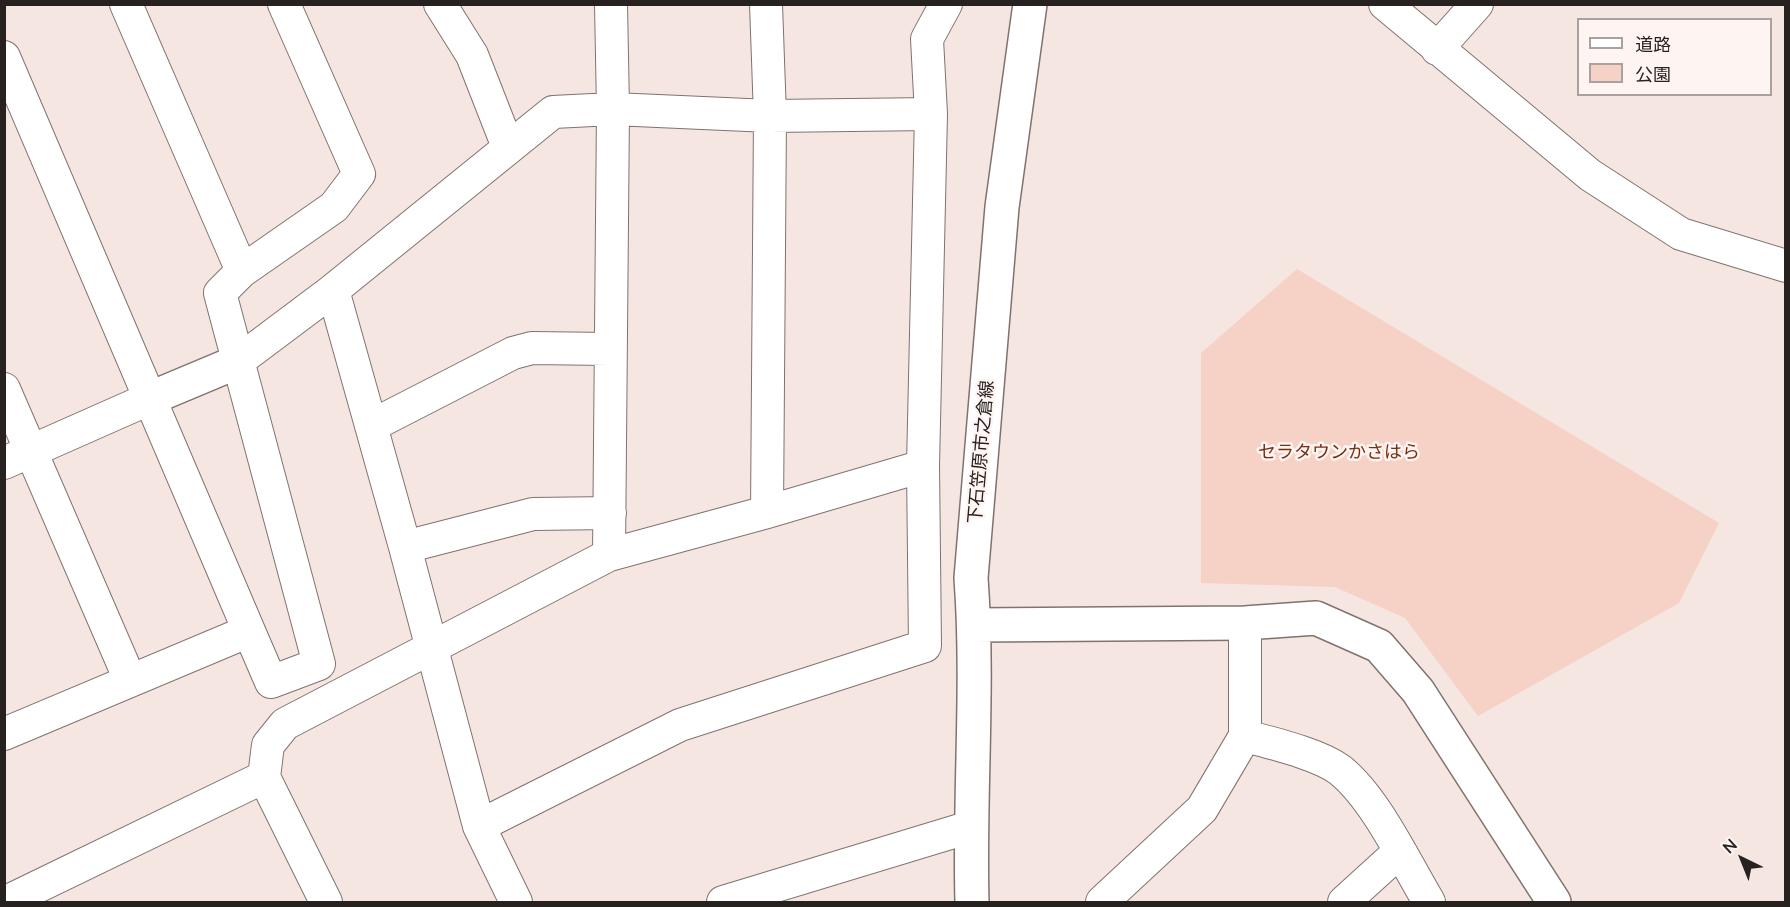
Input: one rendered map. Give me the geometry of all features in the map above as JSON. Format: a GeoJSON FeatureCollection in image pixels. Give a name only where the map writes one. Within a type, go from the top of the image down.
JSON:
{"type":"FeatureCollection","features":[{"type":"Feature","properties":{"kind":"main road","name":"下石笠原市之倉線"},"geometry":{"type":"LineString","coordinates":[[972,903],[970,827],[974,626],[971,579],[1002,207],[1030,4]]}},
{"type":"Feature","properties":{"kind":"main road"},"geometry":{"type":"LineString","coordinates":[[151,398],[237,362]]}},
{"type":"Feature","properties":{"kind":"main road"},"geometry":{"type":"LineString","coordinates":[[974,626],[1245,623],[1316,618],[1379,646],[1419,691],[1554,903]]}},
{"type":"Feature","properties":{"kind":"street"},"geometry":{"type":"LineString","coordinates":[[126,4],[242,271]]}},
{"type":"Feature","properties":{"kind":"street"},"geometry":{"type":"LineString","coordinates":[[4,57],[271,682],[320,664],[220,293],[242,271],[334,207],[359,174],[284,4]]}},
{"type":"Feature","properties":{"kind":"street"},"geometry":{"type":"LineString","coordinates":[[440,4],[472,55],[508,147]]}},
{"type":"Feature","properties":{"kind":"street"},"geometry":{"type":"LineString","coordinates":[[609,555],[609,349],[613,109],[611,4]]}},
{"type":"Feature","properties":{"kind":"street"},"geometry":{"type":"LineString","coordinates":[[766,4],[770,116],[768,512]]}},
{"type":"Feature","properties":{"kind":"street"},"geometry":{"type":"LineString","coordinates":[[479,826],[680,725],[925,646],[923,466],[931,114],[927,4]]}},
{"type":"Feature","properties":{"kind":"street"},"geometry":{"type":"LineString","coordinates":[[927,39],[946,4]]}},
{"type":"Feature","properties":{"kind":"street"},"geometry":{"type":"LineString","coordinates":[[1385,4],[1590,175],[1681,234],[1785,266]]}},
{"type":"Feature","properties":{"kind":"street"},"geometry":{"type":"LineString","coordinates":[[1437,49],[1477,4]]}},
{"type":"Feature","properties":{"kind":"street"},"geometry":{"type":"LineString","coordinates":[[237,362],[333,290],[553,112],[613,109],[770,116],[931,114]]}},
{"type":"Feature","properties":{"kind":"street"},"geometry":{"type":"LineString","coordinates":[[333,290],[405,547],[479,826],[516,903]]}},
{"type":"Feature","properties":{"kind":"street"},"geometry":{"type":"LineString","coordinates":[[371,426],[513,353],[532,348],[609,349]]}},
{"type":"Feature","properties":{"kind":"street"},"geometry":{"type":"LineString","coordinates":[[4,389],[18,457],[130,680]]}},
{"type":"Feature","properties":{"kind":"street"},"geometry":{"type":"LineString","coordinates":[[18,457],[151,398]]}},
{"type":"Feature","properties":{"kind":"street"},"geometry":{"type":"LineString","coordinates":[[326,903],[264,777],[268,745],[285,724],[609,555],[768,512],[923,466]]}},
{"type":"Feature","properties":{"kind":"street"},"geometry":{"type":"LineString","coordinates":[[405,547],[533,514],[610,513]]}},
{"type":"Feature","properties":{"kind":"street"},"geometry":{"type":"LineString","coordinates":[[1102,903],[1202,809],[1245,736],[1245,623]]}},
{"type":"Feature","properties":{"kind":"street"},"geometry":{"type":"LineString","coordinates":[[4,734],[249,631]]}},
{"type":"Feature","properties":{"kind":"street"},"geometry":{"type":"LineString","coordinates":[[1245,736],[1294,750],[1339,769],[1367,798],[1429,903]]}},
{"type":"Feature","properties":{"kind":"street"},"geometry":{"type":"LineString","coordinates":[[6,903],[264,777]]}},
{"type":"Feature","properties":{"kind":"street"},"geometry":{"type":"LineString","coordinates":[[723,903],[970,827]]}},
{"type":"Feature","properties":{"kind":"street"},"geometry":{"type":"LineString","coordinates":[[1344,903],[1399,852]]}},
{"type":"Feature","properties":{"kind":"green space","name":"セラタウンかさはら"},"geometry":{"type":"Polygon","coordinates":[[[1297,269],[1719,523],[1679,603],[1478,716],[1405,618],[1335,587],[1201,583],[1201,353],[1297,269]]]}}]}
